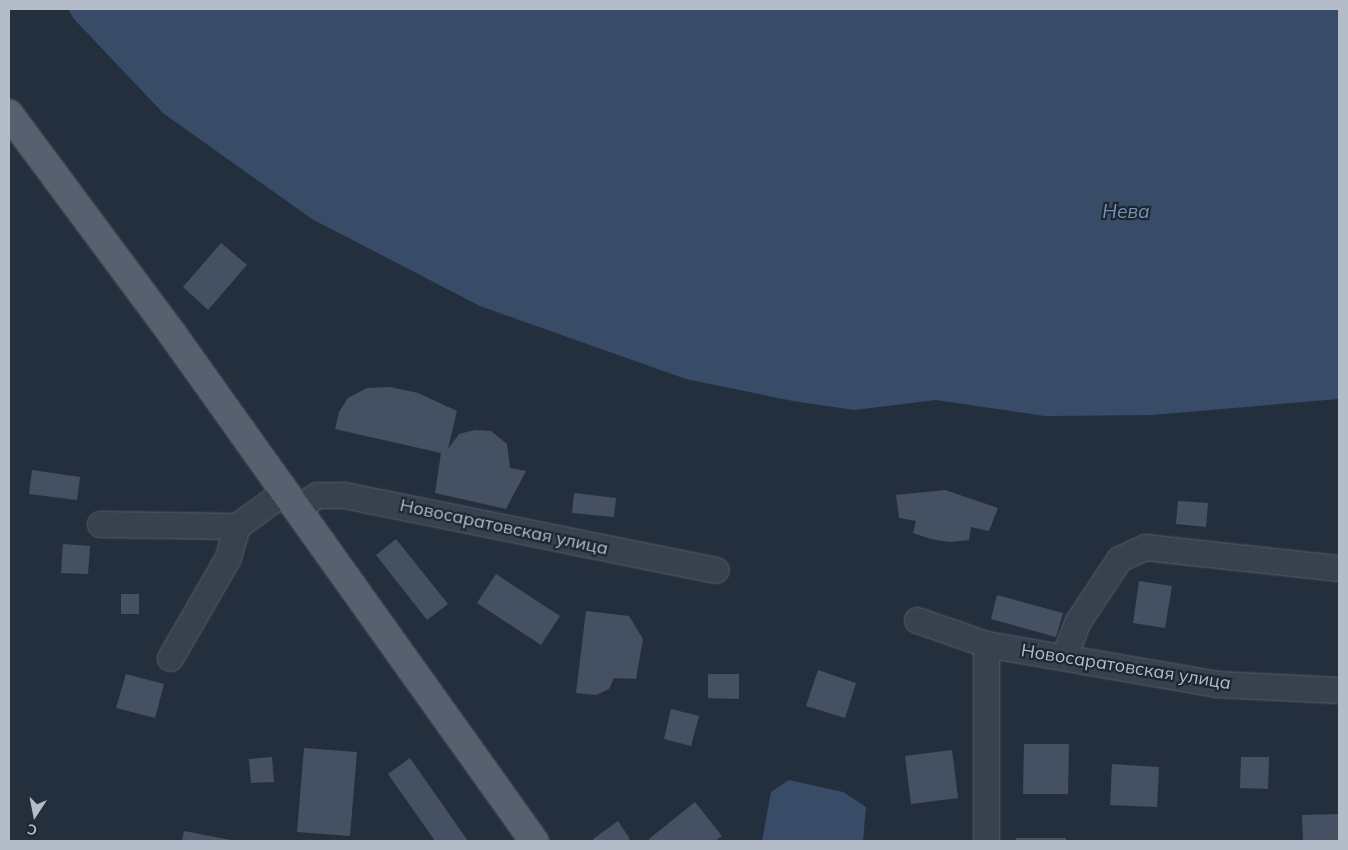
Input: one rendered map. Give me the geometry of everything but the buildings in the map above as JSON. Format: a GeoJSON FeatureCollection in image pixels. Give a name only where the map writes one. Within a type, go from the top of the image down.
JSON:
{"type":"FeatureCollection","features":[{"type":"Feature","properties":{"kind":"main road"},"geometry":{"type":"LineString","coordinates":[[9,114],[173,335],[534,841]]}},
{"type":"Feature","properties":{"kind":"street","name":"Новосаратовская улица"},"geometry":{"type":"LineString","coordinates":[[237,526],[290,501],[318,495],[344,495],[715,570]]}},
{"type":"Feature","properties":{"kind":"street"},"geometry":{"type":"LineString","coordinates":[[100,524],[237,526],[228,557],[170,658]]}},
{"type":"Feature","properties":{"kind":"street"},"geometry":{"type":"LineString","coordinates":[[1064,657],[1078,621],[1119,559],[1145,547],[1339,568]]}},
{"type":"Feature","properties":{"kind":"street","name":"Новосаратовская улица"},"geometry":{"type":"LineString","coordinates":[[917,620],[986,644],[1217,684],[1339,690]]}},
{"type":"Feature","properties":{"kind":"street"},"geometry":{"type":"LineString","coordinates":[[986,644],[986,841]]}},
{"type":"Feature","properties":{"kind":"water","name":"Нева"},"geometry":{"type":"Polygon","coordinates":[[[68,9],[1339,9],[1339,399],[1151,415],[1045,416],[936,400],[854,410],[793,401],[686,379],[480,306],[312,219],[163,113],[74,19],[68,9]]]}},
{"type":"Feature","properties":{"kind":"water"},"geometry":{"type":"Polygon","coordinates":[[[789,780],[843,792],[866,807],[863,841],[762,841],[771,792],[789,780]]]}}]}
